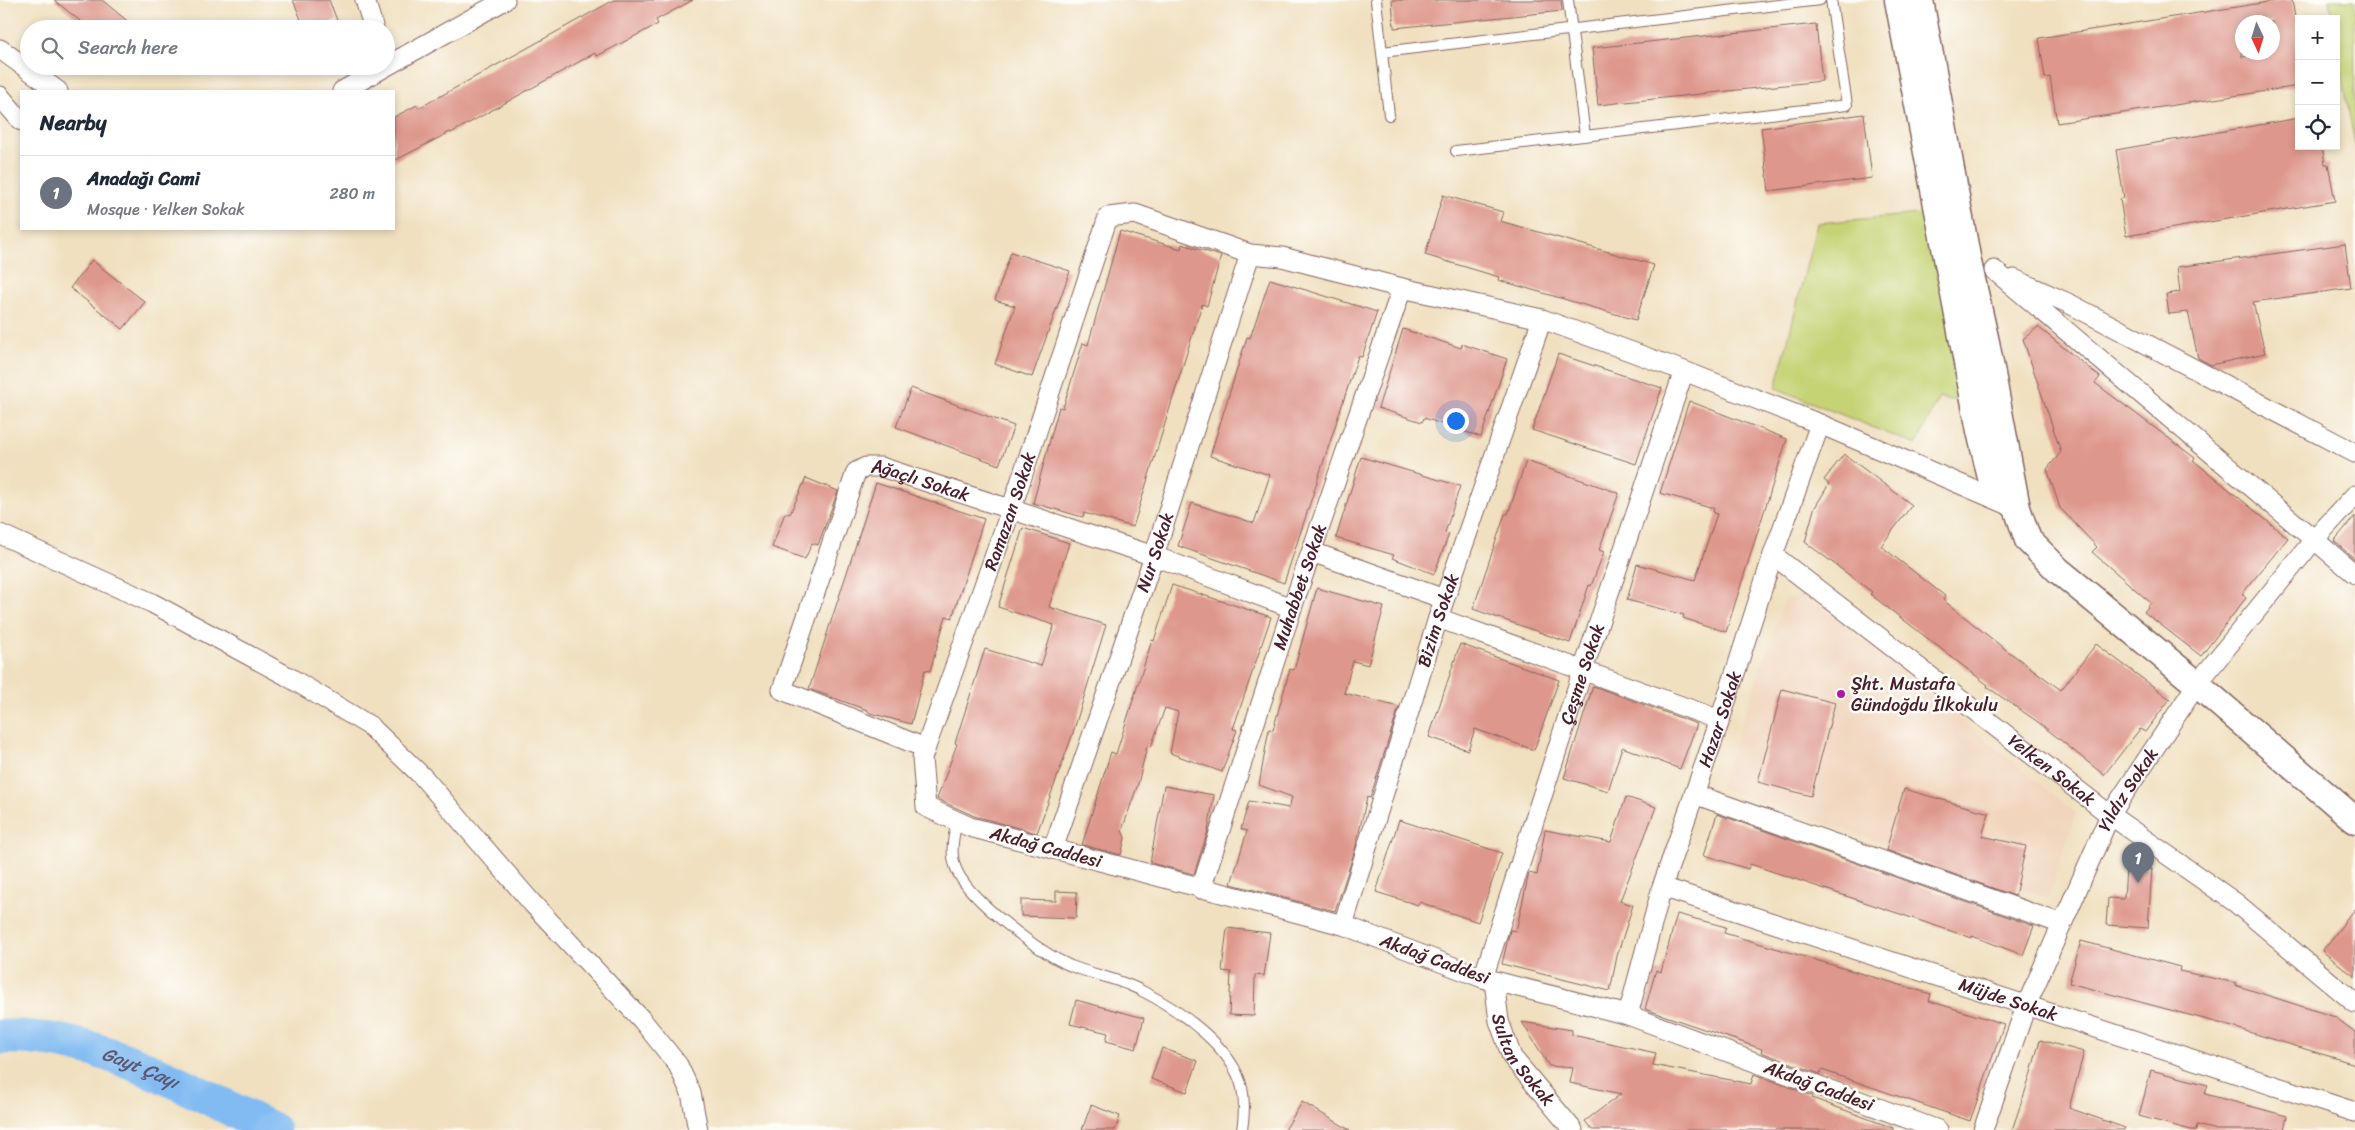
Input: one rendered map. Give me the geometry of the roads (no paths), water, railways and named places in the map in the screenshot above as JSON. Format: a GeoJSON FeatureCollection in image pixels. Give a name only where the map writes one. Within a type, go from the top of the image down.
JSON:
{"type":"FeatureCollection","features":[{"type":"Feature","properties":{"kind":"street"},"geometry":{"type":"LineString","coordinates":[[364,0],[371,20]]}},
{"type":"Feature","properties":{"kind":"street"},"geometry":{"type":"LineString","coordinates":[[395,62],[505,0]]}},
{"type":"Feature","properties":{"kind":"street"},"geometry":{"type":"LineString","coordinates":[[1898,0],[1958,259]]}},
{"type":"Feature","properties":{"kind":"street"},"geometry":{"type":"LineString","coordinates":[[1920,0],[1958,259],[1980,431],[1992,482],[2017,508],[2028,540],[2058,570],[2197,684],[2355,820]]}},
{"type":"Feature","properties":{"kind":"street"},"geometry":{"type":"LineString","coordinates":[[0,49],[20,63]]}},
{"type":"Feature","properties":{"kind":"street"},"geometry":{"type":"LineString","coordinates":[[36,75],[57,90]]}},
{"type":"Feature","properties":{"kind":"street"},"geometry":{"type":"LineString","coordinates":[[344,90],[371,75]]}},
{"type":"Feature","properties":{"kind":"street"},"geometry":{"type":"LineString","coordinates":[[1,99],[20,120]]}},
{"type":"Feature","properties":{"kind":"street","name":"Ramazan Sokak"},"geometry":{"type":"LineString","coordinates":[[926,807],[922,758],[925,748],[1010,510],[1108,217],[1135,214],[1250,254]]}},
{"type":"Feature","properties":{"kind":"street"},"geometry":{"type":"LineString","coordinates":[[1250,254],[1282,257],[1402,288],[1542,320],[1684,371],[1820,424],[2017,508]]}},
{"type":"Feature","properties":{"kind":"street","name":"Nur Sokak"},"geometry":{"type":"LineString","coordinates":[[1054,849],[1154,556],[1250,254]]}},
{"type":"Feature","properties":{"kind":"street"},"geometry":{"type":"LineString","coordinates":[[1958,259],[1994,270],[2070,304],[2355,454]]}},
{"type":"Feature","properties":{"kind":"street"},"geometry":{"type":"LineString","coordinates":[[1994,270],[2313,541],[2355,574]]}},
{"type":"Feature","properties":{"kind":"street","name":"Muhabbet Sokak"},"geometry":{"type":"LineString","coordinates":[[1201,888],[1292,608],[1402,288]]}},
{"type":"Feature","properties":{"kind":"street","name":"Bizim Sokak"},"geometry":{"type":"LineString","coordinates":[[1343,925],[1444,599],[1542,320]]}},
{"type":"Feature","properties":{"kind":"street","name":"Çeşme Sokak"},"geometry":{"type":"LineString","coordinates":[[1488,979],[1582,670],[1684,371]]}},
{"type":"Feature","properties":{"kind":"street","name":"Hazar Sokak"},"geometry":{"type":"LineString","coordinates":[[1628,1015],[1662,887],[1720,720],[1773,556],[1820,424]]}},
{"type":"Feature","properties":{"kind":"street","name":"Ağaçlı Sokak"},"geometry":{"type":"LineString","coordinates":[[925,748],[782,690],[856,472],[866,467],[881,467],[1154,556],[1292,608]]}},
{"type":"Feature","properties":{"kind":"street","name":"Yıldız Sokak"},"geometry":{"type":"LineString","coordinates":[[1984,1130],[2026,1006],[2110,815],[2197,684],[2313,541],[2355,495]]}},
{"type":"Feature","properties":{"kind":"street"},"geometry":{"type":"LineString","coordinates":[[0,534],[152,603],[287,676],[370,726],[423,777],[532,903],[642,1020],[678,1065],[691,1093],[698,1130]]}},
{"type":"Feature","properties":{"kind":"street"},"geometry":{"type":"LineString","coordinates":[[1312,552],[1444,599]]}},
{"type":"Feature","properties":{"kind":"street","name":"Yelken Sokak"},"geometry":{"type":"LineString","coordinates":[[1773,556],[2110,815],[2236,903],[2355,1003]]}},
{"type":"Feature","properties":{"kind":"street"},"geometry":{"type":"LineString","coordinates":[[1438,618],[1720,720]]}},
{"type":"Feature","properties":{"kind":"street"},"geometry":{"type":"LineString","coordinates":[[1694,794],[2062,924]]}},
{"type":"Feature","properties":{"kind":"street","name":"Akdağ Caddesi"},"geometry":{"type":"LineString","coordinates":[[926,807],[970,827],[1343,925],[1488,979],[1628,1015],[1938,1130]]}},
{"type":"Feature","properties":{"kind":"street","name":"Müjde Sokak"},"geometry":{"type":"LineString","coordinates":[[1662,887],[2355,1112]]}},
{"type":"Feature","properties":{"kind":"street","name":"Sultan Sokak"},"geometry":{"type":"LineString","coordinates":[[1488,979],[1499,1021],[1512,1057],[1572,1130]]}},
{"type":"Feature","properties":{"kind":"lane"},"geometry":{"type":"LineString","coordinates":[[1376,0],[1389,115]]}},
{"type":"Feature","properties":{"kind":"lane"},"geometry":{"type":"LineString","coordinates":[[1568,0],[1585,136]]}},
{"type":"Feature","properties":{"kind":"lane"},"geometry":{"type":"LineString","coordinates":[[1382,52],[1820,0]]}},
{"type":"Feature","properties":{"kind":"lane"},"geometry":{"type":"LineString","coordinates":[[1456,151],[1846,105],[1831,0]]}},
{"type":"Feature","properties":{"kind":"lane"},"geometry":{"type":"LineString","coordinates":[[956,821],[952,847],[958,872],[981,901],[1023,938],[1069,965],[1141,990],[1194,1023],[1229,1058],[1242,1088],[1242,1130]]}},
{"type":"Feature","properties":{"kind":"waterway","name":"Gayt Çayı"},"geometry":{"type":"LineString","coordinates":[[0,1037],[36,1038],[72,1044],[107,1054],[175,1082],[273,1130]]}},
{"type":"Feature","properties":{"kind":"place","name":"Şht. Mustafa Gündoğdu İlkokulu"},"geometry":{"type":"Point","coordinates":[1841,694]}},
{"type":"Feature","properties":{"kind":"place","name":"Anadağı Cami"},"geometry":{"type":"Point","coordinates":[2138,883]}}]}
